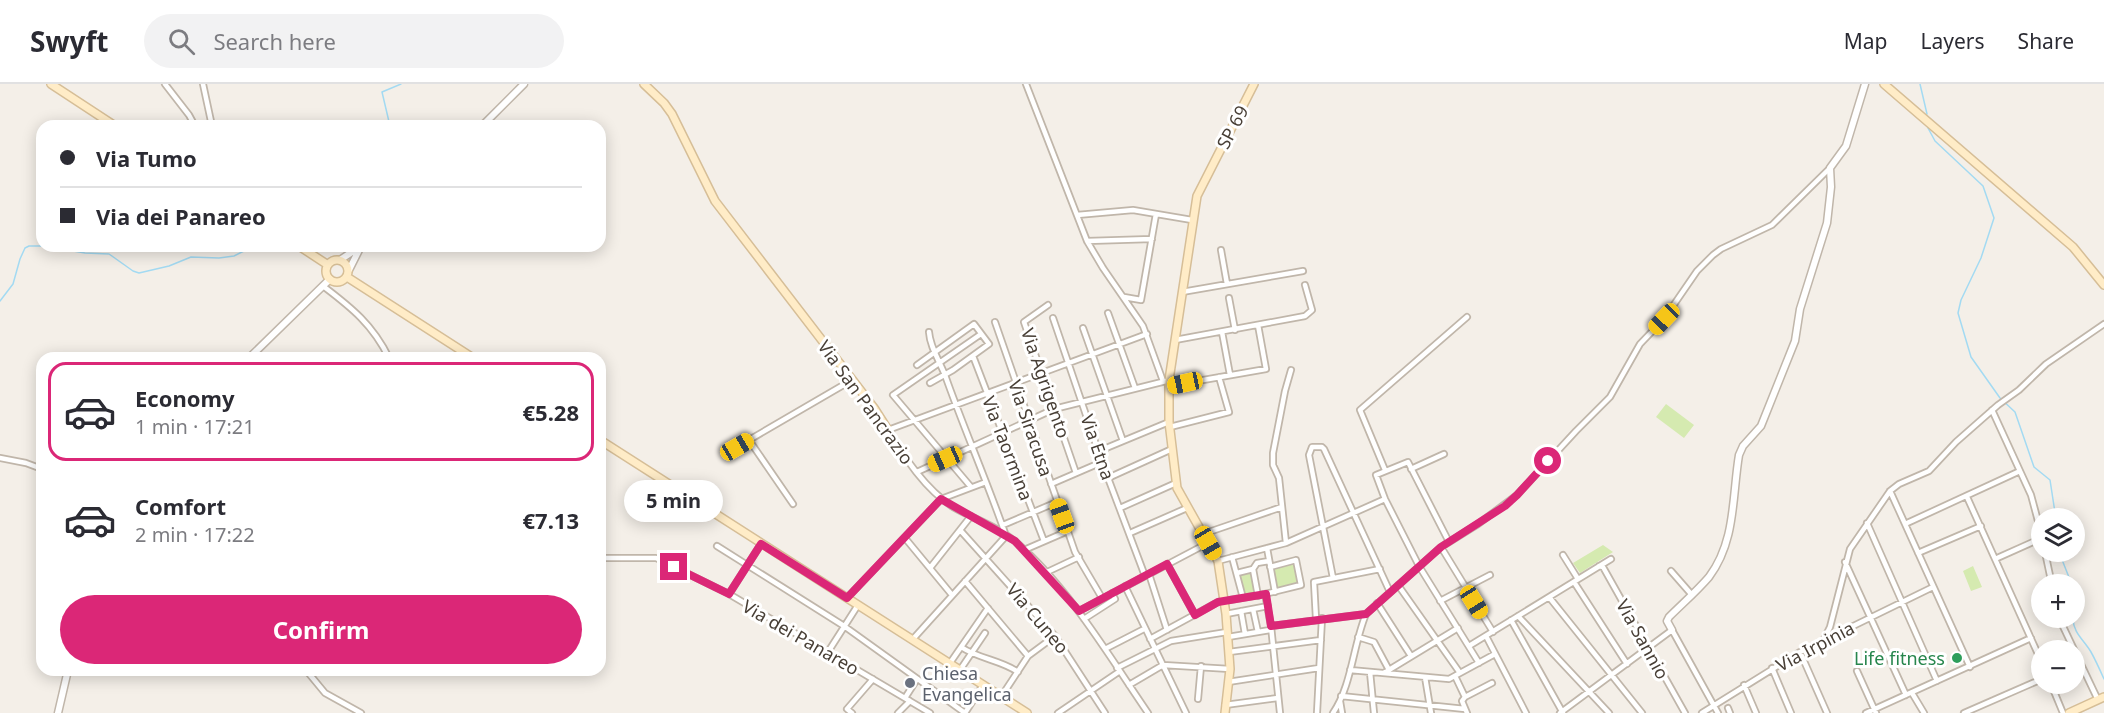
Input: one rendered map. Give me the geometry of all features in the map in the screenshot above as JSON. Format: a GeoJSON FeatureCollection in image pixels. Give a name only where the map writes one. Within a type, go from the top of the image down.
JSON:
{"type":"FeatureCollection","features":[{"type":"Feature","properties":{"kind":"main road"},"geometry":{"type":"LineString","coordinates":[[51,84],[106,120]]}},
{"type":"Feature","properties":{"kind":"main road","name":"Via San Pancrazio"},"geometry":{"type":"LineString","coordinates":[[644,84],[672,114],[715,201],[888,430]]}},
{"type":"Feature","properties":{"kind":"main road","name":"SP 69"},"geometry":{"type":"LineString","coordinates":[[1218,561],[1187,508],[1176,483],[1167,385],[1197,196],[1254,84]]}},
{"type":"Feature","properties":{"kind":"main road"},"geometry":{"type":"LineString","coordinates":[[1884,84],[2073,247],[2104,285]]}},
{"type":"Feature","properties":{"kind":"main road"},"geometry":{"type":"LineString","coordinates":[[308,252],[328,265]]}},
{"type":"Feature","properties":{"kind":"main road"},"geometry":{"type":"LineString","coordinates":[[348,274],[339,282],[330,279],[326,271],[328,265],[333,261],[340,260],[346,264],[348,274],[464,352]]}},
{"type":"Feature","properties":{"kind":"main road"},"geometry":{"type":"LineString","coordinates":[[606,444],[1027,713]]}},
{"type":"Feature","properties":{"kind":"main road"},"geometry":{"type":"LineString","coordinates":[[1218,561],[1226,614],[1230,669],[1225,709]]}},
{"type":"Feature","properties":{"kind":"main road"},"geometry":{"type":"LineString","coordinates":[[2069,713],[2101,699]]}},
{"type":"Feature","properties":{"kind":"street"},"geometry":{"type":"LineString","coordinates":[[165,84],[192,120]]}},
{"type":"Feature","properties":{"kind":"street"},"geometry":{"type":"LineString","coordinates":[[203,84],[211,120]]}},
{"type":"Feature","properties":{"kind":"street"},"geometry":{"type":"LineString","coordinates":[[488,120],[524,84]]}},
{"type":"Feature","properties":{"kind":"street"},"geometry":{"type":"LineString","coordinates":[[1026,84],[1087,242],[1148,334],[1167,385]]}},
{"type":"Feature","properties":{"kind":"street"},"geometry":{"type":"LineString","coordinates":[[1333,713],[1350,670],[1366,614],[1441,547],[1517,495],[1576,430],[1610,397],[1640,345],[1664,319],[1697,271],[1718,252],[1772,225],[1830,168],[1846,146],[1863,84]]}},
{"type":"Feature","properties":{"kind":"street"},"geometry":{"type":"LineString","coordinates":[[1718,713],[1667,621],[1709,576],[1725,548],[1730,529],[1739,454],[1761,426],[1795,340],[1800,309],[1827,223],[1831,187],[1830,168]]}},
{"type":"Feature","properties":{"kind":"street"},"geometry":{"type":"LineString","coordinates":[[1077,215],[1133,210],[1192,220]]}},
{"type":"Feature","properties":{"kind":"street"},"geometry":{"type":"LineString","coordinates":[[1124,297],[1140,300],[1156,214]]}},
{"type":"Feature","properties":{"kind":"street"},"geometry":{"type":"LineString","coordinates":[[1087,242],[1152,238]]}},
{"type":"Feature","properties":{"kind":"street"},"geometry":{"type":"LineString","coordinates":[[1221,250],[1227,284]]}},
{"type":"Feature","properties":{"kind":"street"},"geometry":{"type":"LineString","coordinates":[[340,260],[351,252]]}},
{"type":"Feature","properties":{"kind":"street"},"geometry":{"type":"LineString","coordinates":[[348,274],[357,252]]}},
{"type":"Feature","properties":{"kind":"street"},"geometry":{"type":"LineString","coordinates":[[1182,292],[1303,271]]}},
{"type":"Feature","properties":{"kind":"street"},"geometry":{"type":"LineString","coordinates":[[255,352],[330,279]]}},
{"type":"Feature","properties":{"kind":"street"},"geometry":{"type":"LineString","coordinates":[[1175,340],[1309,315],[1312,310],[1305,285]]}},
{"type":"Feature","properties":{"kind":"street"},"geometry":{"type":"LineString","coordinates":[[323,286],[364,320],[380,339],[386,352]]}},
{"type":"Feature","properties":{"kind":"street"},"geometry":{"type":"LineString","coordinates":[[1230,298],[1235,330]]}},
{"type":"Feature","properties":{"kind":"street","name":"Via Agrigento"},"geometry":{"type":"LineString","coordinates":[[1048,305],[1024,322],[1076,473]]}},
{"type":"Feature","properties":{"kind":"street"},"geometry":{"type":"LineString","coordinates":[[1108,313],[1135,388]]}},
{"type":"Feature","properties":{"kind":"street"},"geometry":{"type":"LineString","coordinates":[[1385,470],[1360,410],[1467,317]]}},
{"type":"Feature","properties":{"kind":"street","name":"Via Etna"},"geometry":{"type":"LineString","coordinates":[[1053,318],[1102,462],[1167,630]]}},
{"type":"Feature","properties":{"kind":"street","name":"Via Siracusa"},"geometry":{"type":"LineString","coordinates":[[995,322],[1068,531],[1079,557],[1102,598]]}},
{"type":"Feature","properties":{"kind":"street"},"geometry":{"type":"LineString","coordinates":[[917,365],[974,324],[989,344],[953,370],[930,383]]}},
{"type":"Feature","properties":{"kind":"street"},"geometry":{"type":"LineString","coordinates":[[1824,639],[1830,627],[1850,549],[1890,490],[1929,471],[1956,442],[2062,351],[2104,324]]}},
{"type":"Feature","properties":{"kind":"street"},"geometry":{"type":"LineString","coordinates":[[916,472],[1054,410],[1082,401],[1135,388],[1266,369],[1258,325]]}},
{"type":"Feature","properties":{"kind":"street"},"geometry":{"type":"LineString","coordinates":[[1083,328],[1123,441]]}},
{"type":"Feature","properties":{"kind":"street"},"geometry":{"type":"LineString","coordinates":[[913,639],[1006,536],[940,363],[930,344],[929,332]]}},
{"type":"Feature","properties":{"kind":"street"},"geometry":{"type":"LineString","coordinates":[[1222,332],[1230,375]]}},
{"type":"Feature","properties":{"kind":"street"},"geometry":{"type":"LineString","coordinates":[[971,487],[893,395],[981,334]]}},
{"type":"Feature","properties":{"kind":"street"},"geometry":{"type":"LineString","coordinates":[[888,430],[1148,334]]}},
{"type":"Feature","properties":{"kind":"street","name":"Via Taormina"},"geometry":{"type":"LineString","coordinates":[[973,356],[1044,541]]}},
{"type":"Feature","properties":{"kind":"street"},"geometry":{"type":"LineString","coordinates":[[1286,543],[1279,478],[1273,465],[1273,453],[1291,370]]}},
{"type":"Feature","properties":{"kind":"street"},"geometry":{"type":"LineString","coordinates":[[1099,451],[1169,424],[1229,412],[1219,377]]}},
{"type":"Feature","properties":{"kind":"street"},"geometry":{"type":"LineString","coordinates":[[737,447],[852,380]]}},
{"type":"Feature","properties":{"kind":"street"},"geometry":{"type":"LineString","coordinates":[[1992,410],[2031,495],[2034,508]]}},
{"type":"Feature","properties":{"kind":"street","name":"Via San Pancrazio"},"geometry":{"type":"LineString","coordinates":[[888,430],[916,472],[941,499],[1006,536],[1024,550],[1079,611],[1148,713]]}},
{"type":"Feature","properties":{"kind":"street"},"geometry":{"type":"LineString","coordinates":[[749,440],[794,504]]}},
{"type":"Feature","properties":{"kind":"street"},"geometry":{"type":"LineString","coordinates":[[1333,578],[1311,461],[1312,447],[1323,447],[1390,592]]}},
{"type":"Feature","properties":{"kind":"street"},"geometry":{"type":"LineString","coordinates":[[1108,478],[1172,449]]}},
{"type":"Feature","properties":{"kind":"street"},"geometry":{"type":"LineString","coordinates":[[1411,469],[1444,454]]}},
{"type":"Feature","properties":{"kind":"street"},"geometry":{"type":"LineString","coordinates":[[0,458],[36,467]]}},
{"type":"Feature","properties":{"kind":"street"},"geometry":{"type":"LineString","coordinates":[[1051,484],[1102,462]]}},
{"type":"Feature","properties":{"kind":"street"},"geometry":{"type":"LineString","coordinates":[[1449,542],[1408,462],[1385,470],[1376,477],[1419,567],[1479,663]]}},
{"type":"Feature","properties":{"kind":"street"},"geometry":{"type":"LineString","coordinates":[[1905,524],[2020,471]]}},
{"type":"Feature","properties":{"kind":"street"},"geometry":{"type":"LineString","coordinates":[[847,598],[941,499],[986,482]]}},
{"type":"Feature","properties":{"kind":"street"},"geometry":{"type":"LineString","coordinates":[[1120,508],[1176,483]]}},
{"type":"Feature","properties":{"kind":"street"},"geometry":{"type":"LineString","coordinates":[[1890,490],[1970,667]]}},
{"type":"Feature","properties":{"kind":"street"},"geometry":{"type":"LineString","coordinates":[[1866,713],[1875,711],[2031,638],[1967,497]]}},
{"type":"Feature","properties":{"kind":"street"},"geometry":{"type":"LineString","coordinates":[[1218,561],[1286,543],[1385,499]]}},
{"type":"Feature","properties":{"kind":"street"},"geometry":{"type":"LineString","coordinates":[[1003,525],[1057,502]]}},
{"type":"Feature","properties":{"kind":"street"},"geometry":{"type":"LineString","coordinates":[[1203,534],[1282,507]]}},
{"type":"Feature","properties":{"kind":"street"},"geometry":{"type":"LineString","coordinates":[[1130,534],[1187,508]]}},
{"type":"Feature","properties":{"kind":"street"},"geometry":{"type":"LineString","coordinates":[[930,568],[971,516]]}},
{"type":"Feature","properties":{"kind":"street"},"geometry":{"type":"LineString","coordinates":[[1867,523],[1937,681]]}},
{"type":"Feature","properties":{"kind":"street"},"geometry":{"type":"LineString","coordinates":[[1918,553],[1981,526]]}},
{"type":"Feature","properties":{"kind":"street","name":"Via Cuneo"},"geometry":{"type":"LineString","coordinates":[[960,530],[1055,636],[1105,713]]}},
{"type":"Feature","properties":{"kind":"street"},"geometry":{"type":"LineString","coordinates":[[1024,550],[1068,531]]}},
{"type":"Feature","properties":{"kind":"street"},"geometry":{"type":"LineString","coordinates":[[905,538],[952,596]]}},
{"type":"Feature","properties":{"kind":"street"},"geometry":{"type":"LineString","coordinates":[[1995,559],[2031,542]]}},
{"type":"Feature","properties":{"kind":"street"},"geometry":{"type":"LineString","coordinates":[[1079,611],[1208,543]]}},
{"type":"Feature","properties":{"kind":"street"},"geometry":{"type":"LineString","coordinates":[[729,594],[761,544]]}},
{"type":"Feature","properties":{"kind":"street"},"geometry":{"type":"LineString","coordinates":[[717,546],[844,626],[965,713],[983,685]]}},
{"type":"Feature","properties":{"kind":"street"},"geometry":{"type":"LineString","coordinates":[[1441,547],[1493,632]]}},
{"type":"Feature","properties":{"kind":"street"},"geometry":{"type":"LineString","coordinates":[[1267,548],[1275,592]]}},
{"type":"Feature","properties":{"kind":"street"},"geometry":{"type":"LineString","coordinates":[[1563,555],[1576,581],[1627,664]]}},
{"type":"Feature","properties":{"kind":"street"},"geometry":{"type":"LineString","coordinates":[[1045,573],[1079,557]]}},
{"type":"Feature","properties":{"kind":"street"},"geometry":{"type":"LineString","coordinates":[[1232,557],[1243,598]]}},
{"type":"Feature","properties":{"kind":"street","name":"Via dei Panareo"},"geometry":{"type":"LineString","coordinates":[[606,558],[656,558],[729,594],[930,713]]}},
{"type":"Feature","properties":{"kind":"street"},"geometry":{"type":"LineString","coordinates":[[1469,646],[1611,559]]}},
{"type":"Feature","properties":{"kind":"street"},"geometry":{"type":"LineString","coordinates":[[1150,639],[1218,602],[1258,596],[1301,585],[1296,560],[1269,564],[1257,563],[1253,569],[1237,573]]}},
{"type":"Feature","properties":{"kind":"street"},"geometry":{"type":"LineString","coordinates":[[1845,562],[1909,694],[1924,713]]}},
{"type":"Feature","properties":{"kind":"street"},"geometry":{"type":"LineString","coordinates":[[1167,564],[1195,615]]}},
{"type":"Feature","properties":{"kind":"street","name":"Via Sannio"},"geometry":{"type":"LineString","coordinates":[[1599,567],[1603,567],[1685,713]]}},
{"type":"Feature","properties":{"kind":"street"},"geometry":{"type":"LineString","coordinates":[[1253,569],[1258,596]]}},
{"type":"Feature","properties":{"kind":"street"},"geometry":{"type":"LineString","coordinates":[[1317,713],[1321,640],[1314,582],[1380,569]]}},
{"type":"Feature","properties":{"kind":"street"},"geometry":{"type":"LineString","coordinates":[[1671,571],[1692,595]]}},
{"type":"Feature","properties":{"kind":"street"},"geometry":{"type":"LineString","coordinates":[[1440,601],[1490,575]]}},
{"type":"Feature","properties":{"kind":"street"},"geometry":{"type":"LineString","coordinates":[[965,581],[1028,656]]}},
{"type":"Feature","properties":{"kind":"street"},"geometry":{"type":"LineString","coordinates":[[1398,585],[1437,640],[1458,675],[1465,697]]}},
{"type":"Feature","properties":{"kind":"street"},"geometry":{"type":"LineString","coordinates":[[1125,586],[1186,713]]}},
{"type":"Feature","properties":{"kind":"street","name":"Via Irpinia"},"geometry":{"type":"LineString","coordinates":[[1702,713],[1714,704],[1727,706],[1744,685],[1800,652],[1933,587]]}},
{"type":"Feature","properties":{"kind":"street"},"geometry":{"type":"LineString","coordinates":[[1084,619],[1115,599],[1112,593]]}},
{"type":"Feature","properties":{"kind":"street"},"geometry":{"type":"LineString","coordinates":[[1266,594],[1280,713]]}},
{"type":"Feature","properties":{"kind":"street"},"geometry":{"type":"LineString","coordinates":[[1549,597],[1642,713]]}},
{"type":"Feature","properties":{"kind":"street"},"geometry":{"type":"LineString","coordinates":[[1377,603],[1411,656]]}},
{"type":"Feature","properties":{"kind":"street"},"geometry":{"type":"LineString","coordinates":[[828,652],[858,605]]}},
{"type":"Feature","properties":{"kind":"street"},"geometry":{"type":"LineString","coordinates":[[1226,614],[1268,606]]}},
{"type":"Feature","properties":{"kind":"street"},"geometry":{"type":"LineString","coordinates":[[950,663],[988,608]]}},
{"type":"Feature","properties":{"kind":"street"},"geometry":{"type":"LineString","coordinates":[[1253,609],[1258,632]]}},
{"type":"Feature","properties":{"kind":"street"},"geometry":{"type":"LineString","coordinates":[[1241,611],[1245,634]]}},
{"type":"Feature","properties":{"kind":"street"},"geometry":{"type":"LineString","coordinates":[[1058,713],[1119,670],[1155,649],[1179,639],[1245,634],[1319,619],[1366,614]]}},
{"type":"Feature","properties":{"kind":"street"},"geometry":{"type":"LineString","coordinates":[[1518,616],[1609,713]]}},
{"type":"Feature","properties":{"kind":"street"},"geometry":{"type":"LineString","coordinates":[[1511,620],[1562,712],[1672,630]]}},
{"type":"Feature","properties":{"kind":"street"},"geometry":{"type":"LineString","coordinates":[[1105,649],[1144,628]]}},
{"type":"Feature","properties":{"kind":"street"},"geometry":{"type":"LineString","coordinates":[[1387,671],[1458,628]]}},
{"type":"Feature","properties":{"kind":"street"},"geometry":{"type":"LineString","coordinates":[[2064,628],[2101,699]]}},
{"type":"Feature","properties":{"kind":"street"},"geometry":{"type":"LineString","coordinates":[[960,670],[985,633]]}},
{"type":"Feature","properties":{"kind":"street"},"geometry":{"type":"LineString","coordinates":[[1001,697],[1028,656],[1055,636]]}},
{"type":"Feature","properties":{"kind":"street"},"geometry":{"type":"LineString","coordinates":[[1486,636],[1526,713]]}},
{"type":"Feature","properties":{"kind":"street"},"geometry":{"type":"LineString","coordinates":[[1358,637],[1374,642],[1387,671]]}},
{"type":"Feature","properties":{"kind":"street"},"geometry":{"type":"LineString","coordinates":[[1228,652],[1321,640]]}},
{"type":"Feature","properties":{"kind":"street"},"geometry":{"type":"LineString","coordinates":[[961,647],[971,654],[1007,664],[1018,672]]}},
{"type":"Feature","properties":{"kind":"street"},"geometry":{"type":"LineString","coordinates":[[1800,652],[1827,713]]}},
{"type":"Feature","properties":{"kind":"street"},"geometry":{"type":"LineString","coordinates":[[1350,670],[1387,671],[1449,679],[1495,654]]}},
{"type":"Feature","properties":{"kind":"street"},"geometry":{"type":"LineString","coordinates":[[1129,685],[1163,665],[1230,669]]}},
{"type":"Feature","properties":{"kind":"street"},"geometry":{"type":"LineString","coordinates":[[1198,699],[1201,666]]}},
{"type":"Feature","properties":{"kind":"street"},"geometry":{"type":"LineString","coordinates":[[1228,682],[1319,668]]}},
{"type":"Feature","properties":{"kind":"street"},"geometry":{"type":"LineString","coordinates":[[1772,668],[1791,713]]}},
{"type":"Feature","properties":{"kind":"street"},"geometry":{"type":"LineString","coordinates":[[1857,671],[1875,711]]}},
{"type":"Feature","properties":{"kind":"street"},"geometry":{"type":"LineString","coordinates":[[1370,672],[1374,713]]}},
{"type":"Feature","properties":{"kind":"street"},"geometry":{"type":"LineString","coordinates":[[58,713],[67,676]]}},
{"type":"Feature","properties":{"kind":"street"},"geometry":{"type":"LineString","coordinates":[[311,676],[325,693],[361,713]]}},
{"type":"Feature","properties":{"kind":"street"},"geometry":{"type":"LineString","coordinates":[[1425,677],[1431,713]]}},
{"type":"Feature","properties":{"kind":"street"},"geometry":{"type":"LineString","coordinates":[[852,713],[846,711],[873,679]]}},
{"type":"Feature","properties":{"kind":"street"},"geometry":{"type":"LineString","coordinates":[[898,713],[908,699],[917,679]]}},
{"type":"Feature","properties":{"kind":"street"},"geometry":{"type":"LineString","coordinates":[[1340,697],[1466,711],[1462,701],[1465,697],[1491,683]]}},
{"type":"Feature","properties":{"kind":"street"},"geometry":{"type":"LineString","coordinates":[[1964,713],[2031,684]]}},
{"type":"Feature","properties":{"kind":"street"},"geometry":{"type":"LineString","coordinates":[[1744,685],[1756,713]]}},
{"type":"Feature","properties":{"kind":"street"},"geometry":{"type":"LineString","coordinates":[[2055,694],[2063,713]]}},
{"type":"Feature","properties":{"kind":"street"},"geometry":{"type":"LineString","coordinates":[[1340,697],[1342,713]]}},
{"type":"Feature","properties":{"kind":"street"},"geometry":{"type":"LineString","coordinates":[[1225,709],[1278,698]]}},
{"type":"Feature","properties":{"kind":"green space"},"geometry":{"type":"Polygon","coordinates":[[[1666,404],[1694,425],[1684,438],[1656,417],[1666,404]]]}},
{"type":"Feature","properties":{"kind":"green space"},"geometry":{"type":"Polygon","coordinates":[[[1603,545],[1613,552],[1580,573],[1573,563],[1603,545]]]}},
{"type":"Feature","properties":{"kind":"green space"},"geometry":{"type":"Polygon","coordinates":[[[1294,563],[1299,584],[1277,590],[1272,567],[1294,563]]]}},
{"type":"Feature","properties":{"kind":"green space"},"geometry":{"type":"Polygon","coordinates":[[[1973,566],[1982,587],[1971,591],[1963,571],[1973,566]]]}},
{"type":"Feature","properties":{"kind":"green space"},"geometry":{"type":"Polygon","coordinates":[[[1251,572],[1256,593],[1244,595],[1239,575],[1251,572]]]}},
{"type":"Feature","properties":{"kind":"waterway"},"geometry":{"type":"LineString","coordinates":[[389,120],[382,92],[401,84]]}},
{"type":"Feature","properties":{"kind":"waterway"},"geometry":{"type":"LineString","coordinates":[[1920,84],[1927,114]]}},
{"type":"Feature","properties":{"kind":"waterway"},"geometry":{"type":"LineString","coordinates":[[1928,128],[1935,141],[1983,186],[1994,218],[1981,258],[1961,300],[1958,313],[1971,357],[2000,398],[2015,412],[2034,467],[2050,480],[2054,508]]}},
{"type":"Feature","properties":{"kind":"waterway"},"geometry":{"type":"LineString","coordinates":[[0,301],[13,284],[25,248],[36,246]]}},
{"type":"Feature","properties":{"kind":"waterway"},"geometry":{"type":"LineString","coordinates":[[79,252],[109,254],[139,273],[169,266],[191,257],[219,258],[234,256],[242,252]]}},
{"type":"Feature","properties":{"kind":"waterway"},"geometry":{"type":"LineString","coordinates":[[2063,562],[2068,574]]}},
{"type":"Feature","properties":{"kind":"waterway"},"geometry":{"type":"LineString","coordinates":[[2075,628],[2091,652],[2104,679]]}},
{"type":"Feature","properties":{"kind":"place","name":"Life fitness"},"geometry":{"type":"Point","coordinates":[1957,658]}},
{"type":"Feature","properties":{"kind":"place","name":"Chiesa Evangelica"},"geometry":{"type":"Point","coordinates":[910,683]}},
{"type":"Feature","properties":{"kind":"route"},"geometry":{"type":"LineString","coordinates":[[674,567],[729,594],[761,544],[847,598],[941,499],[1015,541],[1079,611],[1167,564],[1195,615],[1218,602],[1266,594],[1271,626],[1366,614],[1441,547],[1505,506],[1548,461]]}}]}
